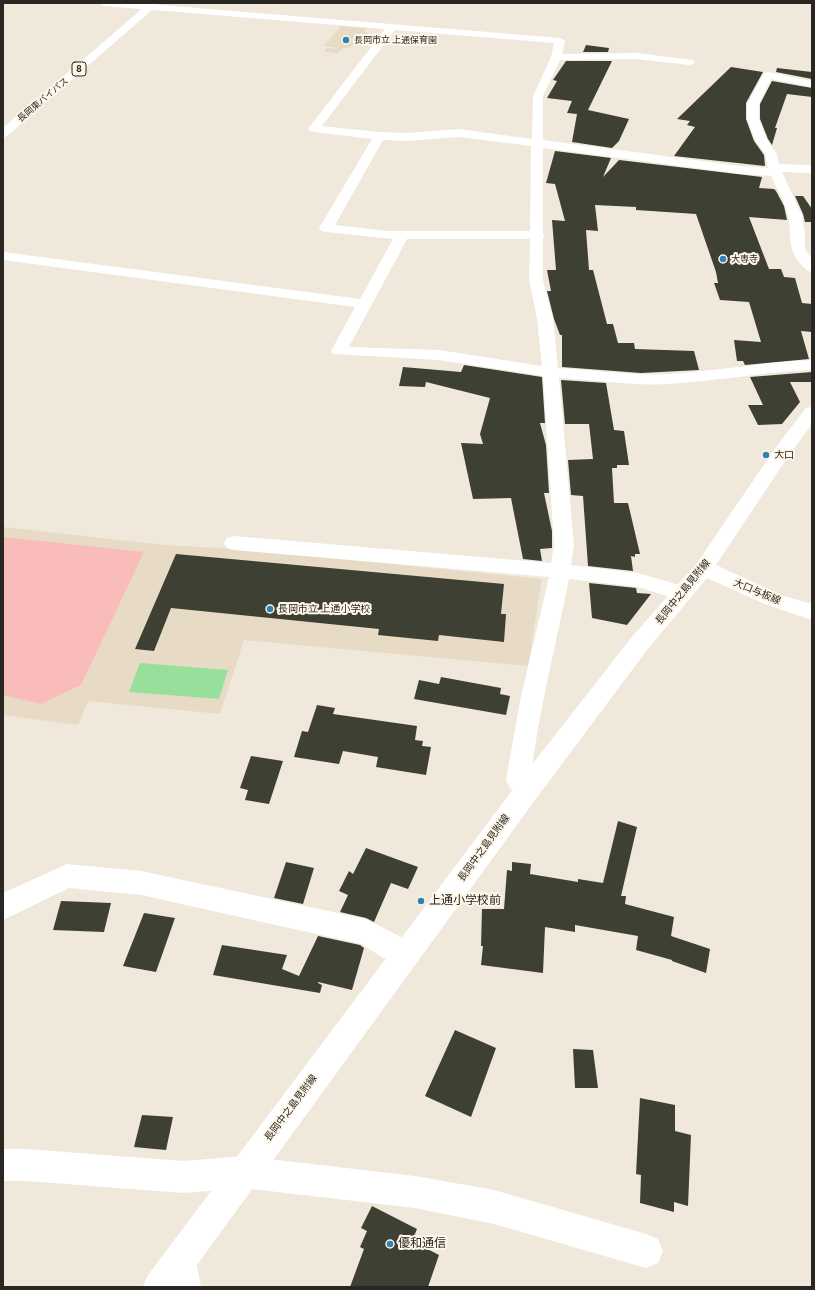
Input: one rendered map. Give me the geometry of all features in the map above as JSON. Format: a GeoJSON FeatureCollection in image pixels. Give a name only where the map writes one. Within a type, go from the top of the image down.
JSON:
{"type":"FeatureCollection","features":[{"type":"Feature","properties":{"kind":"main road"},"geometry":{"type":"LineString","coordinates":[[104,3],[152,5],[560,41],[556,57],[538,96],[538,235],[536,280],[545,319],[549,352],[564,545],[561,571],[520,760],[518,780],[529,788]]}},
{"type":"Feature","properties":{"kind":"main road"},"geometry":{"type":"LineString","coordinates":[[125,15],[137,4]]}},
{"type":"Feature","properties":{"kind":"main road","name":"長岡東バイパス"},"geometry":{"type":"LineString","coordinates":[[3,134],[152,5]]}},
{"type":"Feature","properties":{"kind":"main road"},"geometry":{"type":"LineString","coordinates":[[392,27],[314,129],[405,137],[460,133],[741,170],[770,172],[774,168],[812,169]]}},
{"type":"Feature","properties":{"kind":"main road"},"geometry":{"type":"LineString","coordinates":[[556,57],[637,56],[689,62]]}},
{"type":"Feature","properties":{"kind":"main road"},"geometry":{"type":"LineString","coordinates":[[812,84],[768,75],[753,104],[754,126],[761,140],[771,154],[774,168],[795,215],[798,249],[801,256],[812,268]]}},
{"type":"Feature","properties":{"kind":"main road","name":"長岡東バイパス"},"geometry":{"type":"LineString","coordinates":[[3,120],[46,83]]}},
{"type":"Feature","properties":{"kind":"main road"},"geometry":{"type":"LineString","coordinates":[[380,136],[326,228],[388,235],[538,235]]}},
{"type":"Feature","properties":{"kind":"main road"},"geometry":{"type":"LineString","coordinates":[[402,235],[339,351],[439,355],[550,372],[628,378],[668,379],[784,366],[812,366]]}},
{"type":"Feature","properties":{"kind":"main road"},"geometry":{"type":"LineString","coordinates":[[3,256],[365,304]]}},
{"type":"Feature","properties":{"kind":"main road","name":"長岡中之島見附線"},"geometry":{"type":"LineString","coordinates":[[174,1278],[243,1172],[529,788],[639,644],[704,568],[782,451],[812,412]]}},
{"type":"Feature","properties":{"kind":"main road"},"geometry":{"type":"LineString","coordinates":[[234,543],[561,571],[638,580],[683,593]]}},
{"type":"Feature","properties":{"kind":"main road","name":"大口与板線"},"geometry":{"type":"LineString","coordinates":[[704,568],[774,600],[812,612]]}},
{"type":"Feature","properties":{"kind":"main road"},"geometry":{"type":"LineString","coordinates":[[3,907],[66,876],[141,883],[366,932],[397,950],[404,957]]}},
{"type":"Feature","properties":{"kind":"main road"},"geometry":{"type":"LineString","coordinates":[[3,1165],[26,1164],[184,1177],[243,1172],[415,1192],[494,1207],[646,1251]]}},
{"type":"Feature","properties":{"kind":"shaded area","name":"長岡市立 上通保育園"},"geometry":{"type":"Polygon","coordinates":[[[341,26],[366,28],[364,32],[368,32],[366,35],[367,37],[359,38],[363,40],[356,41],[349,48],[343,48],[338,53],[324,52],[327,48],[337,48],[324,46],[341,26]]]}},
{"type":"Feature","properties":{"kind":"shaded area","name":"長岡市立 上通小学校"},"geometry":{"type":"Polygon","coordinates":[[[3,527],[164,545],[240,549],[542,579],[528,666],[244,640],[220,714],[88,701],[78,725],[3,715],[3,527]]]}},
{"type":"Feature","properties":{"kind":"shaded area"},"geometry":{"type":"Polygon","coordinates":[[[3,537],[144,552],[81,685],[41,704],[3,695],[3,537]]]}},
{"type":"Feature","properties":{"kind":"shaded area"},"geometry":{"type":"Polygon","coordinates":[[[140,663],[228,670],[219,699],[129,692],[140,663]]]}},
{"type":"Feature","properties":{"kind":"building"},"geometry":{"type":"Polygon","coordinates":[[[586,45],[609,48],[608,52],[583,52],[586,45]]]}},
{"type":"Feature","properties":{"kind":"building"},"geometry":{"type":"Polygon","coordinates":[[[566,61],[612,61],[588,110],[629,119],[619,141],[612,148],[572,142],[577,114],[567,113],[572,101],[547,98],[557,81],[553,80],[566,61]]]}},
{"type":"Feature","properties":{"kind":"building"},"geometry":{"type":"Polygon","coordinates":[[[731,67],[763,72],[746,103],[746,119],[754,141],[764,155],[765,166],[674,156],[695,127],[687,125],[690,121],[677,119],[731,67]]]}},
{"type":"Feature","properties":{"kind":"building"},"geometry":{"type":"Polygon","coordinates":[[[777,68],[812,72],[812,79],[776,72],[777,68]]]}},
{"type":"Feature","properties":{"kind":"building"},"geometry":{"type":"Polygon","coordinates":[[[772,81],[812,88],[812,97],[787,94],[775,128],[777,128],[772,145],[760,119],[760,104],[772,81]]]}},
{"type":"Feature","properties":{"kind":"building"},"geometry":{"type":"Polygon","coordinates":[[[555,151],[611,158],[603,177],[619,160],[762,177],[759,188],[774,189],[776,191],[784,206],[787,220],[749,217],[769,269],[781,269],[784,277],[795,278],[802,303],[812,304],[812,332],[801,331],[809,359],[745,365],[743,361],[737,361],[734,340],[761,342],[749,302],[720,300],[714,283],[718,283],[716,272],[696,214],[636,210],[636,207],[595,205],[598,231],[586,230],[589,270],[593,270],[607,324],[613,324],[618,343],[634,343],[635,349],[694,351],[699,370],[641,373],[562,367],[562,335],[560,335],[554,319],[547,291],[551,291],[547,270],[556,270],[552,220],[565,221],[555,184],[546,183],[555,151]]]}},
{"type":"Feature","properties":{"kind":"building"},"geometry":{"type":"Polygon","coordinates":[[[795,196],[803,196],[812,209],[812,222],[805,222],[795,196]]]}},
{"type":"Feature","properties":{"kind":"building"},"geometry":{"type":"Polygon","coordinates":[[[464,365],[542,377],[545,423],[540,423],[546,445],[549,493],[544,493],[552,531],[552,548],[540,549],[542,561],[523,559],[511,498],[473,499],[461,443],[483,444],[480,434],[490,398],[426,382],[425,387],[399,386],[403,367],[461,372],[464,365]]]}},
{"type":"Feature","properties":{"kind":"building"},"geometry":{"type":"Polygon","coordinates":[[[812,372],[812,382],[790,382],[800,402],[782,424],[758,425],[748,405],[763,405],[750,377],[812,372]]]}},
{"type":"Feature","properties":{"kind":"building"},"geometry":{"type":"Polygon","coordinates":[[[561,380],[606,383],[614,430],[624,431],[629,465],[617,465],[617,468],[612,468],[614,503],[628,503],[640,554],[635,554],[635,557],[631,556],[633,571],[588,566],[583,496],[571,495],[568,460],[593,459],[589,424],[565,424],[561,380]]]}},
{"type":"Feature","properties":{"kind":"building"},"geometry":{"type":"Polygon","coordinates":[[[176,554],[504,584],[501,614],[506,614],[504,642],[439,635],[438,641],[378,635],[379,629],[171,608],[154,651],[135,649],[176,554]]]}},
{"type":"Feature","properties":{"kind":"building"},"geometry":{"type":"Polygon","coordinates":[[[589,583],[636,588],[637,593],[651,594],[627,625],[592,618],[589,583]]]}},
{"type":"Feature","properties":{"kind":"building"},"geometry":{"type":"Polygon","coordinates":[[[441,677],[501,688],[500,694],[510,696],[506,715],[414,699],[419,680],[439,684],[441,677]]]}},
{"type":"Feature","properties":{"kind":"building"},"geometry":{"type":"Polygon","coordinates":[[[317,705],[335,708],[333,714],[417,726],[415,740],[423,741],[422,746],[431,747],[426,775],[376,767],[378,757],[343,751],[339,764],[294,757],[302,731],[308,732],[317,705]]]}},
{"type":"Feature","properties":{"kind":"building"},"geometry":{"type":"Polygon","coordinates":[[[251,756],[283,761],[269,804],[245,800],[248,790],[240,788],[251,756]]]}},
{"type":"Feature","properties":{"kind":"building"},"geometry":{"type":"Polygon","coordinates":[[[618,821],[637,827],[621,896],[626,896],[625,904],[674,917],[671,936],[710,949],[706,973],[672,960],[636,950],[638,936],[575,925],[575,932],[545,927],[543,973],[481,965],[483,946],[481,946],[482,909],[504,909],[507,870],[512,871],[512,862],[531,864],[530,874],[578,882],[578,879],[603,883],[618,821]]]}},
{"type":"Feature","properties":{"kind":"building"},"geometry":{"type":"Polygon","coordinates":[[[366,848],[418,867],[408,889],[391,883],[374,922],[366,918],[340,912],[348,895],[339,891],[349,871],[353,874],[366,848]]]}},
{"type":"Feature","properties":{"kind":"building"},"geometry":{"type":"Polygon","coordinates":[[[286,862],[314,868],[303,904],[274,898],[286,862]]]}},
{"type":"Feature","properties":{"kind":"building"},"geometry":{"type":"Polygon","coordinates":[[[61,901],[111,903],[104,932],[53,930],[61,901]]]}},
{"type":"Feature","properties":{"kind":"building"},"geometry":{"type":"Polygon","coordinates":[[[144,913],[175,918],[156,972],[123,966],[144,913]]]}},
{"type":"Feature","properties":{"kind":"building"},"geometry":{"type":"Polygon","coordinates":[[[318,936],[360,945],[364,948],[352,990],[318,982],[322,985],[320,993],[213,975],[222,945],[287,955],[282,969],[299,976],[318,936]]]}},
{"type":"Feature","properties":{"kind":"building"},"geometry":{"type":"Polygon","coordinates":[[[455,1030],[496,1048],[471,1117],[425,1096],[455,1030]]]}},
{"type":"Feature","properties":{"kind":"building"},"geometry":{"type":"Polygon","coordinates":[[[573,1049],[593,1050],[598,1088],[575,1088],[573,1049]]]}},
{"type":"Feature","properties":{"kind":"building"},"geometry":{"type":"Polygon","coordinates":[[[640,1098],[675,1105],[675,1131],[691,1135],[688,1206],[674,1202],[674,1212],[640,1203],[641,1175],[636,1174],[640,1098]]]}},
{"type":"Feature","properties":{"kind":"building"},"geometry":{"type":"Polygon","coordinates":[[[142,1115],[173,1117],[166,1150],[134,1147],[142,1115]]]}},
{"type":"Feature","properties":{"kind":"building","name":"優和通信"},"geometry":{"type":"Polygon","coordinates":[[[372,1206],[417,1229],[412,1241],[439,1255],[428,1287],[350,1287],[364,1249],[360,1247],[367,1231],[361,1228],[372,1206]]]}},
{"type":"Feature","properties":{"kind":"place","name":"長岡市立 上通保育園"},"geometry":{"type":"Point","coordinates":[346,40]}},
{"type":"Feature","properties":{"kind":"place","name":"大専寺"},"geometry":{"type":"Point","coordinates":[723,259]}},
{"type":"Feature","properties":{"kind":"place","name":"大口"},"geometry":{"type":"Point","coordinates":[766,455]}},
{"type":"Feature","properties":{"kind":"place","name":"長岡市立 上通小学校"},"geometry":{"type":"Point","coordinates":[270,609]}},
{"type":"Feature","properties":{"kind":"place","name":"上通小学校前"},"geometry":{"type":"Point","coordinates":[421,901]}},
{"type":"Feature","properties":{"kind":"place","name":"優和通信"},"geometry":{"type":"Point","coordinates":[390,1244]}}]}
